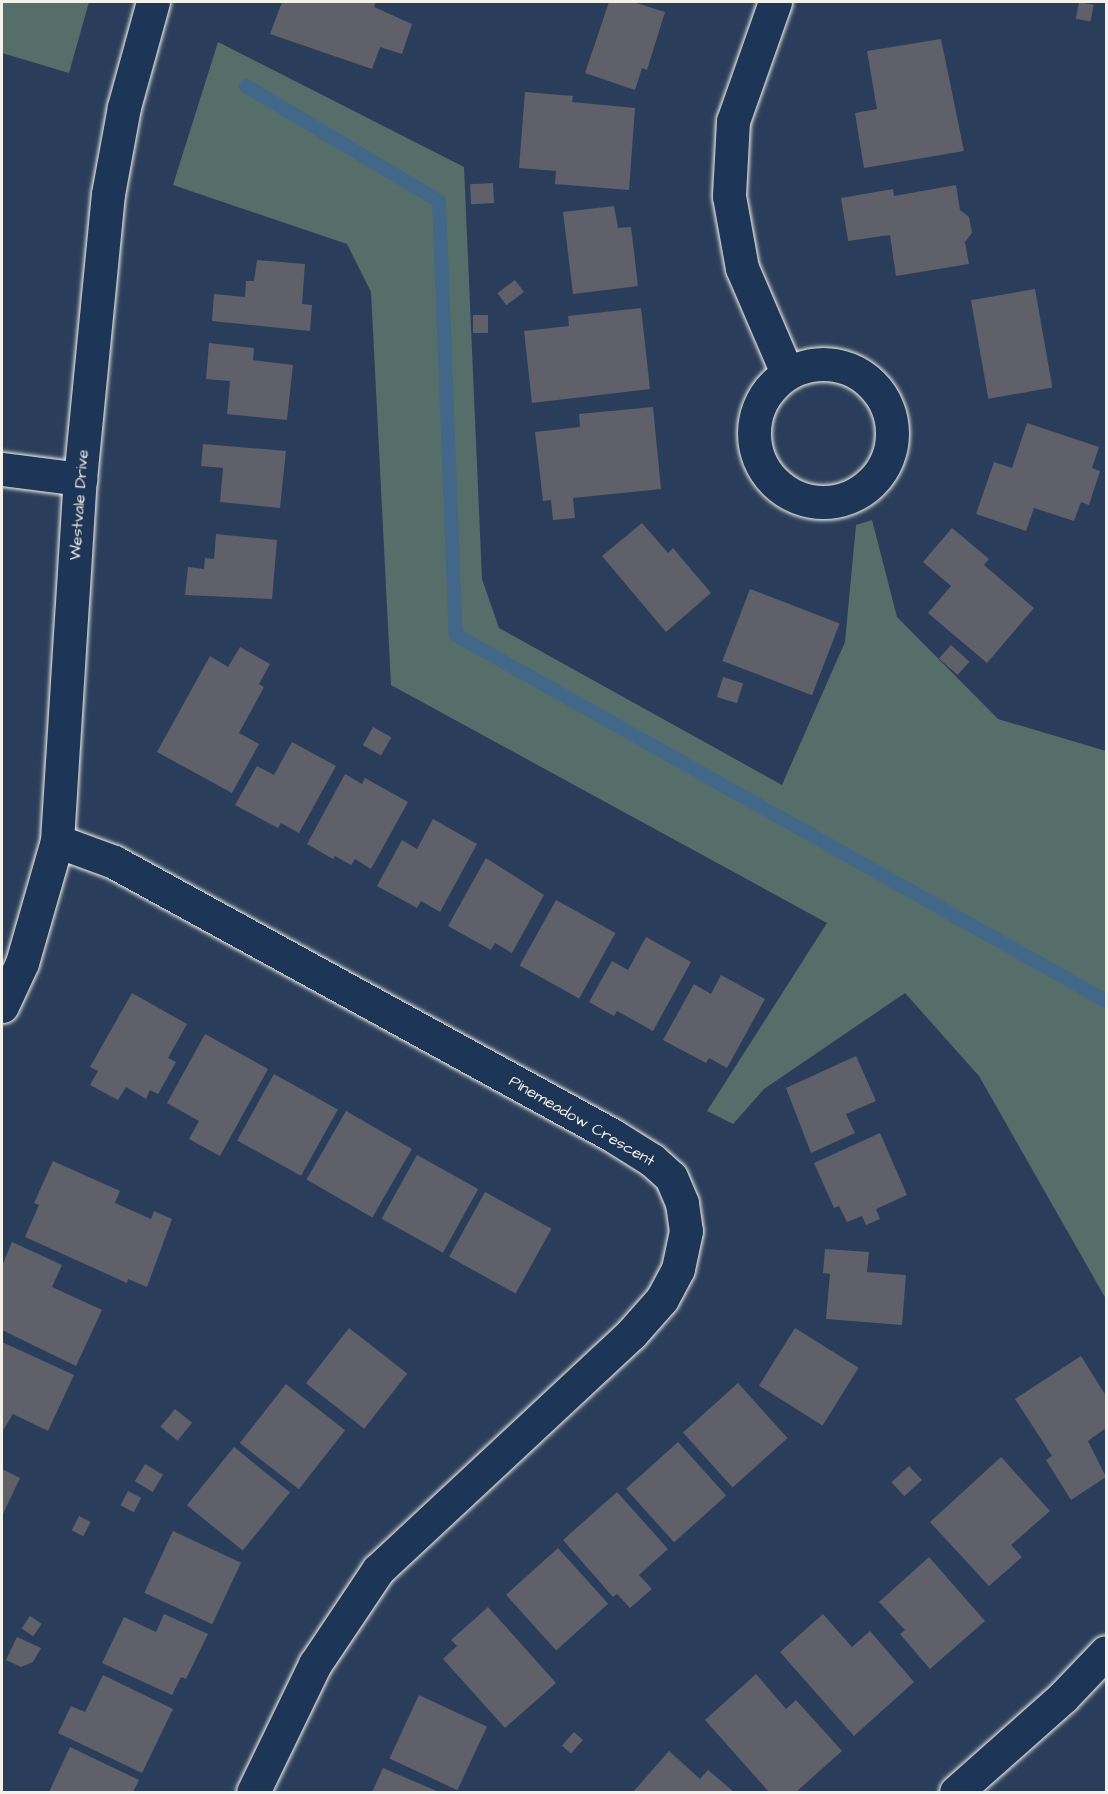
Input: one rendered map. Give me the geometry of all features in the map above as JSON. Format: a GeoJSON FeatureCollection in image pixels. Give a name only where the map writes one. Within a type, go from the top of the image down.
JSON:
{"type":"FeatureCollection","features":[{"type":"Feature","properties":{"kind":"street","name":"Westvale Drive"},"geometry":{"type":"LineString","coordinates":[[2,1006],[22,963],[57,841],[80,479],[108,194],[124,107],[153,2]]}},
{"type":"Feature","properties":{"kind":"street"},"geometry":{"type":"LineString","coordinates":[[775,2],[734,121],[729,196],[742,268],[788,373]]}},
{"type":"Feature","properties":{"kind":"street"},"geometry":{"type":"LineString","coordinates":[[811,365],[843,367],[865,378],[879,392],[889,414],[891,443],[876,478],[858,492],[841,500],[805,500],[777,484],[768,474],[757,452],[757,413],[770,388],[788,373],[811,365]]}},
{"type":"Feature","properties":{"kind":"street"},"geometry":{"type":"LineString","coordinates":[[2,469],[80,479]]}},
{"type":"Feature","properties":{"kind":"street","name":"Pinemeadow Crescent"},"geometry":{"type":"LineString","coordinates":[[57,841],[114,862],[612,1135],[652,1160],[671,1177],[682,1203],[686,1231],[678,1269],[662,1299],[631,1334],[378,1570],[315,1664],[253,1792]]}},
{"type":"Feature","properties":{"kind":"street"},"geometry":{"type":"LineString","coordinates":[[956,1792],[1063,1698],[1107,1652]]}},
{"type":"Feature","properties":{"kind":"green space"},"geometry":{"type":"Polygon","coordinates":[[[2,2],[89,2],[69,73],[2,53],[2,2]]]}},
{"type":"Feature","properties":{"kind":"green space"},"geometry":{"type":"Polygon","coordinates":[[[218,42],[464,167],[482,579],[499,628],[782,785],[845,642],[856,525],[872,520],[897,617],[998,719],[1106,751],[1106,1299],[979,1076],[905,993],[764,1089],[733,1124],[707,1111],[827,923],[391,685],[371,292],[347,244],[173,185],[218,42]]]}},
{"type":"Feature","properties":{"kind":"building"},"geometry":{"type":"Polygon","coordinates":[[[282,2],[376,2],[374,7],[412,24],[402,54],[380,47],[372,69],[270,34],[282,2]]]}},
{"type":"Feature","properties":{"kind":"building"},"geometry":{"type":"Polygon","coordinates":[[[609,2],[633,2],[665,12],[647,70],[642,68],[635,90],[585,73],[609,2]]]}},
{"type":"Feature","properties":{"kind":"building"},"geometry":{"type":"Polygon","coordinates":[[[1079,2],[1094,5],[1090,22],[1076,19],[1079,2]]]}},
{"type":"Feature","properties":{"kind":"building"},"geometry":{"type":"Polygon","coordinates":[[[941,39],[964,151],[864,168],[855,113],[877,109],[867,51],[941,39]]]}},
{"type":"Feature","properties":{"kind":"building"},"geometry":{"type":"Polygon","coordinates":[[[525,92],[573,96],[572,102],[635,108],[629,190],[555,184],[556,171],[519,168],[525,92]]]}},
{"type":"Feature","properties":{"kind":"building"},"geometry":{"type":"Polygon","coordinates":[[[493,183],[494,203],[471,204],[470,184],[493,183]]]}},
{"type":"Feature","properties":{"kind":"building"},"geometry":{"type":"Polygon","coordinates":[[[956,185],[960,210],[969,217],[972,233],[965,242],[969,264],[896,276],[890,235],[848,241],[841,198],[893,189],[894,196],[956,185]]]}},
{"type":"Feature","properties":{"kind":"building"},"geometry":{"type":"Polygon","coordinates":[[[614,206],[618,228],[631,227],[638,286],[573,294],[563,212],[614,206]]]}},
{"type":"Feature","properties":{"kind":"building"},"geometry":{"type":"Polygon","coordinates":[[[257,260],[305,264],[302,304],[312,305],[310,331],[212,321],[214,294],[245,297],[246,281],[254,281],[257,260]]]}},
{"type":"Feature","properties":{"kind":"building"},"geometry":{"type":"Polygon","coordinates":[[[515,280],[524,292],[506,305],[497,293],[515,280]]]}},
{"type":"Feature","properties":{"kind":"building"},"geometry":{"type":"Polygon","coordinates":[[[1035,289],[1052,387],[988,399],[971,300],[1035,289]]]}},
{"type":"Feature","properties":{"kind":"building"},"geometry":{"type":"Polygon","coordinates":[[[641,308],[650,389],[532,403],[524,331],[569,326],[568,316],[641,308]]]}},
{"type":"Feature","properties":{"kind":"building"},"geometry":{"type":"Polygon","coordinates":[[[473,315],[488,315],[488,333],[473,333],[473,315]]]}},
{"type":"Feature","properties":{"kind":"building"},"geometry":{"type":"Polygon","coordinates":[[[209,343],[254,348],[253,360],[293,365],[287,420],[227,414],[230,381],[206,379],[209,343]]]}},
{"type":"Feature","properties":{"kind":"building"},"geometry":{"type":"Polygon","coordinates":[[[653,407],[661,489],[573,498],[575,518],[553,520],[551,500],[543,501],[535,432],[580,427],[579,414],[653,407]]]}},
{"type":"Feature","properties":{"kind":"building"},"geometry":{"type":"Polygon","coordinates":[[[1027,423],[1099,447],[1092,468],[1100,471],[1089,505],[1081,502],[1074,521],[1034,508],[1026,531],[976,514],[994,462],[1012,468],[1027,423]]]}},
{"type":"Feature","properties":{"kind":"building"},"geometry":{"type":"Polygon","coordinates":[[[203,444],[286,451],[280,508],[220,502],[223,468],[201,466],[203,444]]]}},
{"type":"Feature","properties":{"kind":"building"},"geometry":{"type":"Polygon","coordinates":[[[642,523],[668,553],[673,548],[711,593],[666,632],[602,556],[642,523]]]}},
{"type":"Feature","properties":{"kind":"building"},"geometry":{"type":"Polygon","coordinates":[[[952,528],[989,559],[984,565],[1034,608],[987,663],[928,613],[951,586],[923,562],[952,528]]]}},
{"type":"Feature","properties":{"kind":"building"},"geometry":{"type":"Polygon","coordinates":[[[216,534],[277,540],[272,599],[185,595],[188,567],[204,569],[205,558],[214,559],[216,534]]]}},
{"type":"Feature","properties":{"kind":"building"},"geometry":{"type":"Polygon","coordinates":[[[750,589],[840,623],[812,695],[722,661],[750,589]]]}},
{"type":"Feature","properties":{"kind":"building"},"geometry":{"type":"Polygon","coordinates":[[[951,645],[970,662],[958,675],[939,658],[951,645]]]}},
{"type":"Feature","properties":{"kind":"building"},"geometry":{"type":"Polygon","coordinates":[[[240,647],[270,664],[259,684],[264,687],[239,733],[259,744],[232,793],[157,752],[210,656],[228,667],[240,647]]]}},
{"type":"Feature","properties":{"kind":"building"},"geometry":{"type":"Polygon","coordinates":[[[723,677],[743,683],[737,703],[717,697],[723,677]]]}},
{"type":"Feature","properties":{"kind":"building"},"geometry":{"type":"Polygon","coordinates":[[[373,727],[391,737],[381,756],[363,745],[373,727]]]}},
{"type":"Feature","properties":{"kind":"building"},"geometry":{"type":"Polygon","coordinates":[[[292,742],[336,766],[299,833],[281,823],[278,828],[235,805],[257,766],[274,775],[292,742]]]}},
{"type":"Feature","properties":{"kind":"building"},"geometry":{"type":"Polygon","coordinates":[[[345,774],[362,784],[365,778],[408,802],[371,869],[355,859],[351,865],[335,856],[333,859],[307,844],[345,774]]]}},
{"type":"Feature","properties":{"kind":"building"},"geometry":{"type":"Polygon","coordinates":[[[433,819],[477,844],[440,912],[421,901],[417,908],[377,886],[402,840],[417,849],[433,819]]]}},
{"type":"Feature","properties":{"kind":"building"},"geometry":{"type":"Polygon","coordinates":[[[486,858],[544,895],[512,953],[495,943],[491,950],[448,926],[486,858]]]}},
{"type":"Feature","properties":{"kind":"building"},"geometry":{"type":"Polygon","coordinates":[[[556,900],[615,933],[579,999],[520,966],[556,900]]]}},
{"type":"Feature","properties":{"kind":"building"},"geometry":{"type":"Polygon","coordinates":[[[646,937],[691,962],[653,1031],[617,1011],[614,1016],[589,1002],[612,961],[628,970],[646,937]]]}},
{"type":"Feature","properties":{"kind":"building"},"geometry":{"type":"Polygon","coordinates":[[[721,975],[765,999],[727,1068],[709,1058],[706,1063],[663,1040],[694,984],[711,994],[721,975]]]}},
{"type":"Feature","properties":{"kind":"building"},"geometry":{"type":"Polygon","coordinates":[[[132,993],[187,1024],[168,1058],[176,1062],[158,1094],[150,1090],[146,1099],[126,1087],[118,1100],[90,1085],[98,1071],[90,1067],[132,993]]]}},
{"type":"Feature","properties":{"kind":"building"},"geometry":{"type":"Polygon","coordinates":[[[205,1034],[268,1069],[220,1156],[189,1139],[199,1121],[167,1103],[205,1034]]]}},
{"type":"Feature","properties":{"kind":"building"},"geometry":{"type":"Polygon","coordinates":[[[856,1056],[876,1101],[846,1114],[855,1133],[811,1153],[786,1088],[856,1056]]]}},
{"type":"Feature","properties":{"kind":"building"},"geometry":{"type":"Polygon","coordinates":[[[274,1074],[338,1109],[301,1176],[237,1140],[274,1074]]]}},
{"type":"Feature","properties":{"kind":"building"},"geometry":{"type":"Polygon","coordinates":[[[346,1111],[412,1149],[372,1217],[306,1179],[346,1111]]]}},
{"type":"Feature","properties":{"kind":"building"},"geometry":{"type":"Polygon","coordinates":[[[880,1133],[907,1195],[876,1209],[880,1219],[866,1225],[862,1216],[847,1222],[839,1206],[834,1208],[814,1163],[880,1133]]]}},
{"type":"Feature","properties":{"kind":"building"},"geometry":{"type":"Polygon","coordinates":[[[417,1155],[478,1189],[443,1253],[382,1219],[417,1155]]]}},
{"type":"Feature","properties":{"kind":"building"},"geometry":{"type":"Polygon","coordinates":[[[53,1161],[120,1191],[115,1203],[151,1219],[154,1211],[172,1219],[147,1287],[128,1279],[127,1283],[25,1237],[39,1205],[34,1203],[53,1161]]]}},
{"type":"Feature","properties":{"kind":"building"},"geometry":{"type":"Polygon","coordinates":[[[485,1192],[551,1229],[516,1294],[449,1257],[485,1192]]]}},
{"type":"Feature","properties":{"kind":"building"},"geometry":{"type":"Polygon","coordinates":[[[12,1242],[62,1265],[52,1287],[102,1310],[76,1366],[2,1330],[2,1266],[12,1242]]]}},
{"type":"Feature","properties":{"kind":"building"},"geometry":{"type":"Polygon","coordinates":[[[825,1249],[869,1252],[867,1272],[906,1275],[902,1325],[826,1319],[830,1274],[823,1273],[825,1249]]]}},
{"type":"Feature","properties":{"kind":"building"},"geometry":{"type":"Polygon","coordinates":[[[349,1328],[407,1374],[364,1429],[306,1383],[349,1328]]]}},
{"type":"Feature","properties":{"kind":"building"},"geometry":{"type":"Polygon","coordinates":[[[795,1328],[859,1368],[823,1425],[759,1386],[795,1328]]]}},
{"type":"Feature","properties":{"kind":"building"},"geometry":{"type":"Polygon","coordinates":[[[2,1342],[74,1375],[48,1431],[13,1414],[2,1432],[2,1342]]]}},
{"type":"Feature","properties":{"kind":"building"},"geometry":{"type":"Polygon","coordinates":[[[1081,1356],[1106,1396],[1106,1428],[1088,1441],[1106,1477],[1071,1500],[1046,1460],[1052,1456],[1015,1399],[1081,1356]]]}},
{"type":"Feature","properties":{"kind":"building"},"geometry":{"type":"Polygon","coordinates":[[[738,1383],[788,1438],[733,1488],[683,1433],[738,1383]]]}},
{"type":"Feature","properties":{"kind":"building"},"geometry":{"type":"Polygon","coordinates":[[[286,1384],[345,1430],[299,1489],[240,1443],[286,1384]]]}},
{"type":"Feature","properties":{"kind":"building"},"geometry":{"type":"Polygon","coordinates":[[[175,1409],[192,1423],[178,1441],[161,1427],[175,1409]]]}},
{"type":"Feature","properties":{"kind":"building"},"geometry":{"type":"Polygon","coordinates":[[[678,1442],[726,1496],[674,1542],[626,1489],[678,1442]]]}},
{"type":"Feature","properties":{"kind":"building"},"geometry":{"type":"Polygon","coordinates":[[[234,1447],[290,1492],[243,1551],[187,1505],[234,1447]]]}},
{"type":"Feature","properties":{"kind":"building"},"geometry":{"type":"Polygon","coordinates":[[[1001,1457],[1050,1511],[1011,1545],[1022,1557],[989,1586],[930,1522],[1001,1457]]]}},
{"type":"Feature","properties":{"kind":"building"},"geometry":{"type":"Polygon","coordinates":[[[145,1464],[163,1475],[153,1492],[135,1481],[145,1464]]]}},
{"type":"Feature","properties":{"kind":"building"},"geometry":{"type":"Polygon","coordinates":[[[909,1466],[922,1480],[904,1496],[891,1482],[909,1466]]]}},
{"type":"Feature","properties":{"kind":"building"},"geometry":{"type":"Polygon","coordinates":[[[2,1469],[20,1478],[2,1516],[2,1469]]]}},
{"type":"Feature","properties":{"kind":"building"},"geometry":{"type":"Polygon","coordinates":[[[128,1491],[141,1498],[134,1512],[120,1505],[128,1491]]]}},
{"type":"Feature","properties":{"kind":"building"},"geometry":{"type":"Polygon","coordinates":[[[617,1492],[668,1549],[639,1575],[652,1589],[630,1608],[617,1594],[613,1597],[563,1540],[617,1492]]]}},
{"type":"Feature","properties":{"kind":"building"},"geometry":{"type":"Polygon","coordinates":[[[79,1516],[91,1522],[83,1536],[72,1530],[79,1516]]]}},
{"type":"Feature","properties":{"kind":"building"},"geometry":{"type":"Polygon","coordinates":[[[173,1531],[241,1563],[212,1624],[144,1593],[173,1531]]]}},
{"type":"Feature","properties":{"kind":"building"},"geometry":{"type":"Polygon","coordinates":[[[558,1548],[608,1604],[556,1651],[506,1595],[558,1548]]]}},
{"type":"Feature","properties":{"kind":"building"},"geometry":{"type":"Polygon","coordinates":[[[929,1557],[985,1621],[930,1669],[900,1634],[905,1630],[879,1602],[929,1557]]]}},
{"type":"Feature","properties":{"kind":"building"},"geometry":{"type":"Polygon","coordinates":[[[488,1607],[556,1683],[505,1728],[443,1659],[457,1646],[451,1640],[488,1607]]]}},
{"type":"Feature","properties":{"kind":"building"},"geometry":{"type":"Polygon","coordinates":[[[164,1614],[208,1634],[186,1679],[181,1677],[172,1695],[102,1663],[124,1617],[156,1632],[164,1614]]]}},
{"type":"Feature","properties":{"kind":"building"},"geometry":{"type":"Polygon","coordinates":[[[823,1614],[852,1647],[870,1631],[914,1682],[854,1736],[780,1652],[823,1614]]]}},
{"type":"Feature","properties":{"kind":"building"},"geometry":{"type":"Polygon","coordinates":[[[30,1616],[42,1624],[33,1636],[22,1628],[30,1616]]]}},
{"type":"Feature","properties":{"kind":"building"},"geometry":{"type":"Polygon","coordinates":[[[17,1637],[41,1648],[33,1662],[21,1667],[6,1660],[17,1637]]]}},
{"type":"Feature","properties":{"kind":"building"},"geometry":{"type":"Polygon","coordinates":[[[756,1674],[786,1709],[796,1700],[842,1751],[796,1792],[769,1792],[705,1720],[756,1674]]]}},
{"type":"Feature","properties":{"kind":"building"},"geometry":{"type":"Polygon","coordinates":[[[103,1675],[173,1709],[142,1773],[58,1733],[71,1706],[85,1712],[103,1675]]]}},
{"type":"Feature","properties":{"kind":"building"},"geometry":{"type":"Polygon","coordinates":[[[419,1695],[487,1727],[457,1790],[389,1758],[419,1695]]]}},
{"type":"Feature","properties":{"kind":"building"},"geometry":{"type":"Polygon","coordinates":[[[574,1732],[583,1740],[571,1753],[562,1745],[574,1732]]]}},
{"type":"Feature","properties":{"kind":"building"},"geometry":{"type":"Polygon","coordinates":[[[70,1747],[139,1780],[133,1792],[49,1792],[70,1747]]]}},
{"type":"Feature","properties":{"kind":"building"},"geometry":{"type":"Polygon","coordinates":[[[669,1751],[700,1779],[708,1770],[734,1792],[633,1792],[669,1751]]]}},
{"type":"Feature","properties":{"kind":"building"},"geometry":{"type":"Polygon","coordinates":[[[383,1768],[439,1792],[372,1792],[383,1768]]]}},
{"type":"Feature","properties":{"kind":"waterway"},"geometry":{"type":"LineString","coordinates":[[246,86],[439,201],[456,635],[1106,1001]]}}]}
